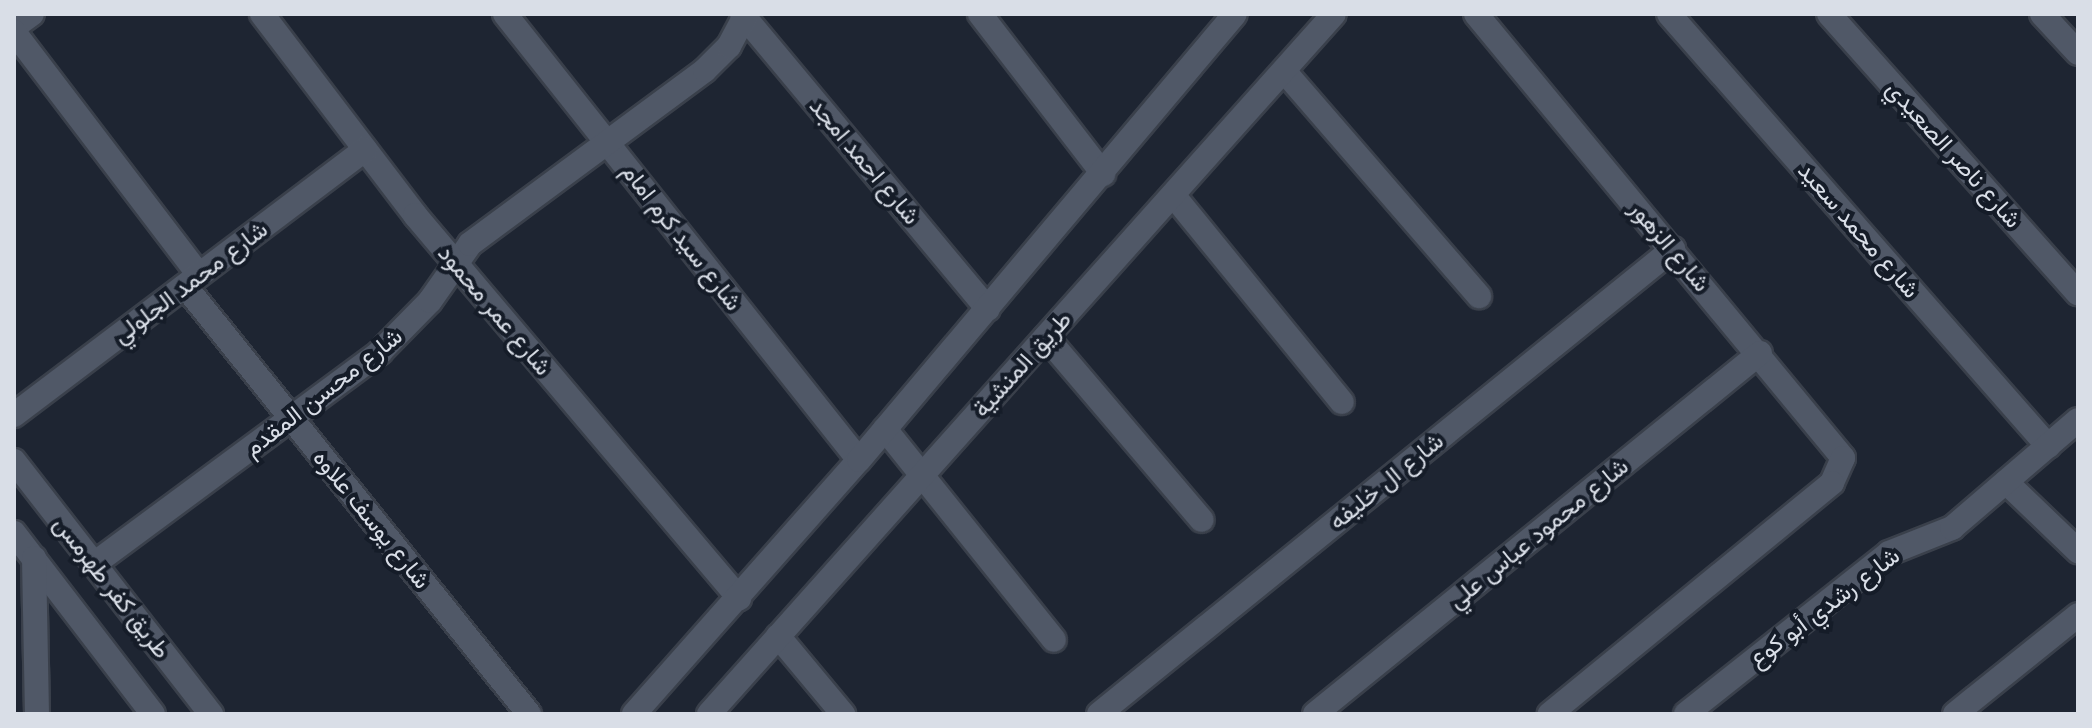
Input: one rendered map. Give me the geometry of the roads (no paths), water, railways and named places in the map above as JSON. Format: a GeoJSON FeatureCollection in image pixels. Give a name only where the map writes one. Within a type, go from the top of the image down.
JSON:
{"type":"FeatureCollection","features":[{"type":"Feature","properties":{"kind":"street"},"geometry":{"type":"LineString","coordinates":[[14,30],[32,14]]}},
{"type":"Feature","properties":{"kind":"street","name":"شارع عمر محمود"},"geometry":{"type":"LineString","coordinates":[[262,14],[455,263],[739,598]]}},
{"type":"Feature","properties":{"kind":"street","name":"شارع سيد كرم امام"},"geometry":{"type":"LineString","coordinates":[[505,14],[859,460]]}},
{"type":"Feature","properties":{"kind":"street"},"geometry":{"type":"LineString","coordinates":[[980,14],[1103,174]]}},
{"type":"Feature","properties":{"kind":"street","name":"طريق المنشية"},"geometry":{"type":"LineString","coordinates":[[709,714],[1334,14]]}},
{"type":"Feature","properties":{"kind":"street","name":"شارع الزهور"},"geometry":{"type":"LineString","coordinates":[[1476,14],[1839,449],[1842,468],[1832,483],[1550,714]]}},
{"type":"Feature","properties":{"kind":"street","name":"شارع محمد سعيد"},"geometry":{"type":"LineString","coordinates":[[1669,14],[2048,446]]}},
{"type":"Feature","properties":{"kind":"street","name":"شارع ناصر الصعيدي"},"geometry":{"type":"LineString","coordinates":[[1829,14],[2078,293]]}},
{"type":"Feature","properties":{"kind":"street"},"geometry":{"type":"LineString","coordinates":[[2042,14],[2078,53]]}},
{"type":"Feature","properties":{"kind":"street","name":"شارع محسن المقدم"},"geometry":{"type":"LineString","coordinates":[[94,564],[398,337],[455,263],[487,229],[718,59],[744,15]]}},
{"type":"Feature","properties":{"kind":"street","name":"شارع احمد امجد"},"geometry":{"type":"LineString","coordinates":[[744,15],[988,309]]}},
{"type":"Feature","properties":{"kind":"street"},"geometry":{"type":"LineString","coordinates":[[634,714],[859,460],[1103,174],[1223,18]]}},
{"type":"Feature","properties":{"kind":"street","name":"شارع يوسف علاوه"},"geometry":{"type":"LineString","coordinates":[[14,30],[291,418],[529,714]]}},
{"type":"Feature","properties":{"kind":"street"},"geometry":{"type":"LineString","coordinates":[[1284,71],[1479,296]]}},
{"type":"Feature","properties":{"kind":"street","name":"شارع محمد الجلولي"},"geometry":{"type":"LineString","coordinates":[[14,415],[365,150]]}},
{"type":"Feature","properties":{"kind":"street"},"geometry":{"type":"LineString","coordinates":[[1173,195],[1342,402]]}},
{"type":"Feature","properties":{"kind":"street","name":"شارع ال خليفه"},"geometry":{"type":"LineString","coordinates":[[1099,714],[1673,249]]}},
{"type":"Feature","properties":{"kind":"street"},"geometry":{"type":"LineString","coordinates":[[1046,337],[1202,520]]}},
{"type":"Feature","properties":{"kind":"street","name":"شارع محمود عباس علي"},"geometry":{"type":"LineString","coordinates":[[1315,714],[1760,353]]}},
{"type":"Feature","properties":{"kind":"street","name":"شارع رشدي أبو كوع"},"geometry":{"type":"LineString","coordinates":[[1686,714],[1889,553],[1952,528],[2078,420]]}},
{"type":"Feature","properties":{"kind":"street"},"geometry":{"type":"LineString","coordinates":[[885,429],[1054,640]]}},
{"type":"Feature","properties":{"kind":"street","name":"طريق كفر طهرمس"},"geometry":{"type":"LineString","coordinates":[[14,461],[211,714]]}},
{"type":"Feature","properties":{"kind":"street"},"geometry":{"type":"LineString","coordinates":[[2006,482],[2078,551]]}},
{"type":"Feature","properties":{"kind":"street","name":"طريق كفر طهرمس"},"geometry":{"type":"LineString","coordinates":[[14,533],[153,714]]}},
{"type":"Feature","properties":{"kind":"street"},"geometry":{"type":"LineString","coordinates":[[34,558],[37,714]]}},
{"type":"Feature","properties":{"kind":"street"},"geometry":{"type":"LineString","coordinates":[[1955,714],[2078,615]]}},
{"type":"Feature","properties":{"kind":"street"},"geometry":{"type":"LineString","coordinates":[[778,636],[843,714]]}}]}
